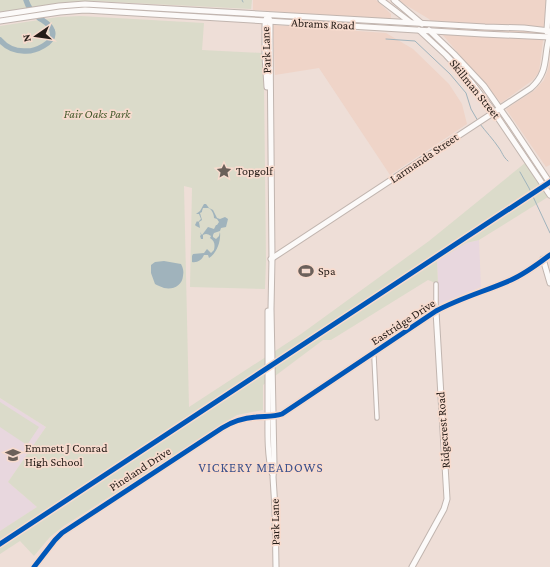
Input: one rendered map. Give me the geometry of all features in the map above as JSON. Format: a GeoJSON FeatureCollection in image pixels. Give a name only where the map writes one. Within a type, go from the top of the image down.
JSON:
{"type":"FeatureCollection","features":[{"type":"Feature","properties":{"kind":"main road","name":"Skillman Street"},"geometry":{"type":"LineString","coordinates":[[381,0],[410,22],[461,69],[494,112],[550,195]]}},
{"type":"Feature","properties":{"kind":"main road","name":"Skillman Street"},"geometry":{"type":"LineString","coordinates":[[394,0],[422,23],[475,76],[500,108],[550,183]]}},
{"type":"Feature","properties":{"kind":"main road","name":"Larmanda Street"},"geometry":{"type":"LineString","coordinates":[[271,259],[531,88],[540,79],[545,67],[549,34],[549,0]]}},
{"type":"Feature","properties":{"kind":"main road","name":"Abrams Road"},"geometry":{"type":"LineString","coordinates":[[0,21],[7,17],[59,6],[85,4],[410,22],[485,27],[549,34]]}},
{"type":"Feature","properties":{"kind":"main road"},"geometry":{"type":"LineString","coordinates":[[391,7],[396,17],[392,21]]}},
{"type":"Feature","properties":{"kind":"main road","name":"Abrams Road"},"geometry":{"type":"LineString","coordinates":[[0,15],[7,17],[85,10],[485,34],[549,34]]}},
{"type":"Feature","properties":{"kind":"main road","name":"Park Lane"},"geometry":{"type":"LineString","coordinates":[[268,15],[271,259],[270,466],[273,478],[275,509],[276,567]]}},
{"type":"Feature","properties":{"kind":"main road"},"geometry":{"type":"LineString","coordinates":[[335,18],[335,25]]}},
{"type":"Feature","properties":{"kind":"main road","name":"Park Lane"},"geometry":{"type":"LineString","coordinates":[[267,21],[271,259]]}},
{"type":"Feature","properties":{"kind":"main road"},"geometry":{"type":"LineString","coordinates":[[485,27],[485,34]]}},
{"type":"Feature","properties":{"kind":"main road"},"geometry":{"type":"LineString","coordinates":[[272,250],[276,252],[283,251]]}},
{"type":"Feature","properties":{"kind":"main road"},"geometry":{"type":"LineString","coordinates":[[547,257],[550,283]]}},
{"type":"Feature","properties":{"kind":"main road","name":"Eastridge Drive"},"geometry":{"type":"LineString","coordinates":[[271,416],[277,416],[286,411],[436,311],[510,280],[522,274],[547,257]]}},
{"type":"Feature","properties":{"kind":"main road","name":"Ridgecrest Road"},"geometry":{"type":"LineString","coordinates":[[412,567],[444,509],[447,499],[436,311]]}},
{"type":"Feature","properties":{"kind":"main road","name":"Pineland Drive"},"geometry":{"type":"LineString","coordinates":[[34,567],[62,533],[229,423],[248,417],[271,416]]}},
{"type":"Feature","properties":{"kind":"street","name":"Ridgecrest Road"},"geometry":{"type":"LineString","coordinates":[[436,284],[436,311]]}},
{"type":"Feature","properties":{"kind":"street"},"geometry":{"type":"LineString","coordinates":[[372,354],[374,357],[377,418]]}},
{"type":"Feature","properties":{"kind":"shaded area"},"geometry":{"type":"Polygon","coordinates":[[[253,0],[376,0],[391,14],[391,20],[253,10],[253,0]]]}},
{"type":"Feature","properties":{"kind":"shaded area"},"geometry":{"type":"Polygon","coordinates":[[[399,0],[546,0],[539,72],[533,80],[501,103],[429,19],[399,0]]]}},
{"type":"Feature","properties":{"kind":"shaded area"},"geometry":{"type":"Polygon","coordinates":[[[273,25],[386,33],[413,49],[449,84],[462,104],[467,124],[390,175],[319,68],[275,75],[273,25]]]}},
{"type":"Feature","properties":{"kind":"shaded area"},"geometry":{"type":"Polygon","coordinates":[[[550,60],[550,165],[546,167],[506,109],[535,90],[544,80],[550,60]]]}},
{"type":"Feature","properties":{"kind":"shaded area"},"geometry":{"type":"Polygon","coordinates":[[[479,240],[481,287],[439,304],[437,261],[466,243],[479,240]]]}},
{"type":"Feature","properties":{"kind":"shaded area","name":"Emmett J Conrad High School"},"geometry":{"type":"Polygon","coordinates":[[[0,398],[46,427],[8,482],[37,507],[0,531],[0,398]]]}},
{"type":"Feature","properties":{"kind":"green space"},"geometry":{"type":"Polygon","coordinates":[[[0,0],[252,0],[251,9],[93,1],[55,4],[0,12],[0,0]]]}},
{"type":"Feature","properties":{"kind":"green space","name":"Fair Oaks Park"},"geometry":{"type":"Polygon","coordinates":[[[81,16],[204,23],[202,50],[262,53],[264,83],[265,289],[190,287],[192,188],[184,186],[189,407],[301,334],[429,241],[525,163],[548,197],[479,240],[466,243],[437,261],[438,284],[428,280],[331,340],[323,340],[263,385],[263,410],[237,415],[64,526],[50,537],[34,556],[20,541],[0,554],[0,531],[37,507],[8,482],[46,427],[0,398],[0,26],[58,17],[81,16]]]}},
{"type":"Feature","properties":{"kind":"green space"},"geometry":{"type":"Polygon","coordinates":[[[0,402],[39,427],[27,445],[0,427],[0,402]]]}},
{"type":"Feature","properties":{"kind":"water"},"geometry":{"type":"Polygon","coordinates":[[[204,204],[213,210],[217,218],[220,219],[225,217],[228,219],[226,227],[221,228],[220,231],[214,233],[213,235],[216,239],[220,232],[219,243],[212,256],[209,258],[208,255],[204,255],[199,261],[192,262],[193,254],[204,253],[207,249],[211,253],[214,250],[214,243],[210,238],[211,236],[205,234],[203,235],[203,239],[201,239],[200,236],[200,232],[202,235],[208,227],[214,229],[219,222],[214,218],[211,210],[208,208],[203,208],[202,212],[200,213],[202,220],[199,222],[200,228],[195,225],[197,221],[198,222],[201,219],[199,214],[196,214],[200,211],[204,204]]]}},
{"type":"Feature","properties":{"kind":"water"},"geometry":{"type":"Polygon","coordinates":[[[164,261],[181,264],[183,273],[182,279],[179,285],[174,288],[164,288],[155,284],[151,273],[151,265],[155,262],[164,261]]]}},
{"type":"Feature","properties":{"kind":"waterway"},"geometry":{"type":"LineString","coordinates":[[0,40],[8,47],[20,51],[28,51],[44,46],[51,39],[53,35],[51,28],[33,12],[26,0]]}},
{"type":"Feature","properties":{"kind":"waterway"},"geometry":{"type":"LineString","coordinates":[[386,39],[415,41],[450,74],[466,93],[471,109],[478,121]]}},
{"type":"Feature","properties":{"kind":"waterway"},"geometry":{"type":"LineString","coordinates":[[480,124],[508,161]]}},
{"type":"Feature","properties":{"kind":"waterway"},"geometry":{"type":"LineString","coordinates":[[520,172],[550,233]]}},
{"type":"Feature","properties":{"kind":"cycle path"},"geometry":{"type":"LineString","coordinates":[[0,544],[550,182]]}},
{"type":"Feature","properties":{"kind":"cycle path"},"geometry":{"type":"LineString","coordinates":[[34,567],[62,533],[230,423],[251,417],[275,416],[282,414],[436,311],[454,302],[516,278],[550,255]]}},
{"type":"Feature","properties":{"kind":"place","name":"Topgolf"},"geometry":{"type":"Point","coordinates":[224,171]}},
{"type":"Feature","properties":{"kind":"place","name":"Spa"},"geometry":{"type":"Point","coordinates":[306,271]}},
{"type":"Feature","properties":{"kind":"place","name":"Emmett J Conrad High School"},"geometry":{"type":"Point","coordinates":[13,455]}},
{"type":"Feature","properties":{"kind":"district","name":"VICKERY MEADOWS"},"geometry":{"type":"Point","coordinates":[261,467]}}]}
